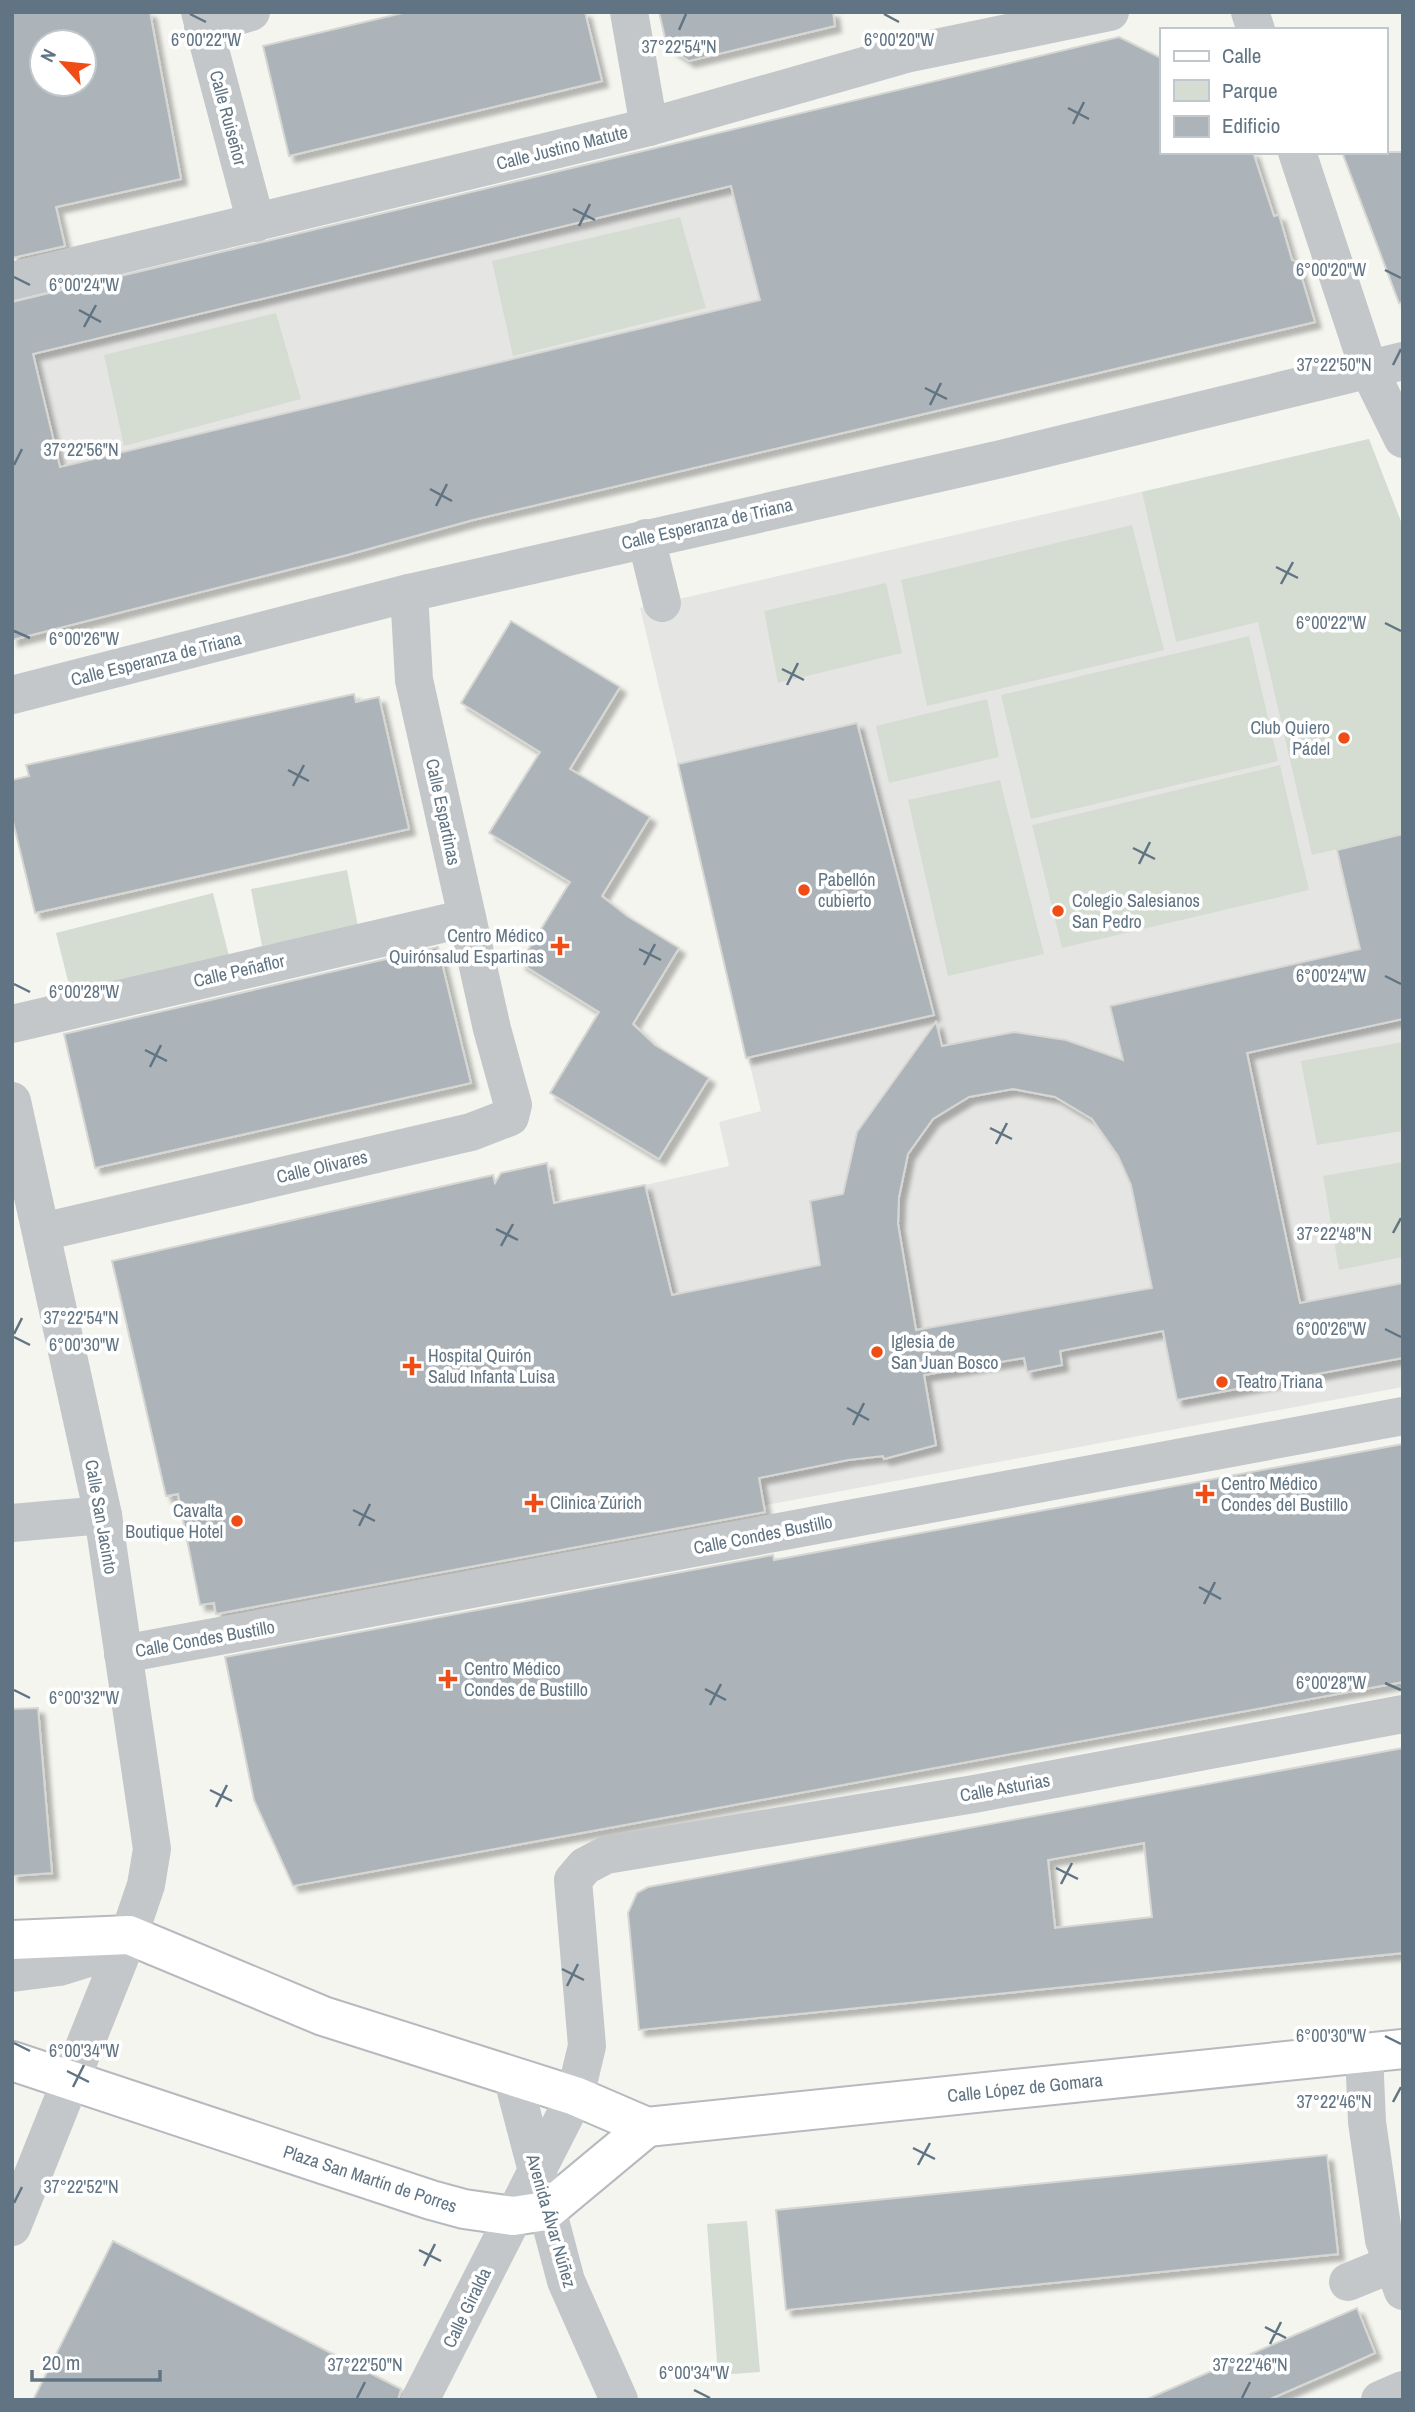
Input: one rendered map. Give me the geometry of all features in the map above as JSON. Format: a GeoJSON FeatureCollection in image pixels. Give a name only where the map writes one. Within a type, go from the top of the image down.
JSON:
{"type":"FeatureCollection","features":[{"type":"Feature","properties":{"kind":"main road"},"geometry":{"type":"LineString","coordinates":[[12,1940],[126,1941],[323,2016],[575,2096],[648,2127]]}},
{"type":"Feature","properties":{"kind":"main road","name":"Calle López de Gomara"},"geometry":{"type":"LineString","coordinates":[[648,2127],[1403,2049]]}},
{"type":"Feature","properties":{"kind":"main road","name":"Plaza San Martín de Porres"},"geometry":{"type":"LineString","coordinates":[[12,2061],[431,2200],[464,2209],[530,2213]]}},
{"type":"Feature","properties":{"kind":"main road"},"geometry":{"type":"LineString","coordinates":[[530,2213],[648,2127]]}},
{"type":"Feature","properties":{"kind":"street"},"geometry":{"type":"LineString","coordinates":[[202,20],[251,12]]}},
{"type":"Feature","properties":{"kind":"street"},"geometry":{"type":"LineString","coordinates":[[629,12],[649,127]]}},
{"type":"Feature","properties":{"kind":"street","name":"Calle Justino Matute"},"geometry":{"type":"LineString","coordinates":[[12,281],[649,127],[906,54],[1110,12]]}},
{"type":"Feature","properties":{"kind":"street","name":"Calle Ruiseñor"},"geometry":{"type":"LineString","coordinates":[[202,20],[256,223]]}},
{"type":"Feature","properties":{"kind":"street"},"geometry":{"type":"LineString","coordinates":[[1298,154],[1386,365],[1403,439]]}},
{"type":"Feature","properties":{"kind":"street","name":"Calle Esperanza de Triana"},"geometry":{"type":"LineString","coordinates":[[12,695],[409,593],[1014,455],[1386,365]]}},
{"type":"Feature","properties":{"kind":"street"},"geometry":{"type":"LineString","coordinates":[[646,538],[662,603]]}},
{"type":"Feature","properties":{"kind":"street","name":"Calle Espartinas"},"geometry":{"type":"LineString","coordinates":[[409,593],[414,680],[492,1029]]}},
{"type":"Feature","properties":{"kind":"street","name":"Calle Peñaflor"},"geometry":{"type":"LineString","coordinates":[[12,1024],[467,918]]}},
{"type":"Feature","properties":{"kind":"street","name":"Calle Olivares"},"geometry":{"type":"LineString","coordinates":[[42,1232],[501,1123],[510,1117],[513,1105],[492,1029]]}},
{"type":"Feature","properties":{"kind":"street","name":"Calle San Jacinto"},"geometry":{"type":"LineString","coordinates":[[12,1101],[103,1515],[152,1849],[146,1885],[126,1941],[73,2080],[12,2227]]}},
{"type":"Feature","properties":{"kind":"street","name":"Calle Condes Bustillo"},"geometry":{"type":"LineString","coordinates":[[123,1654],[1403,1416]]}},
{"type":"Feature","properties":{"kind":"street"},"geometry":{"type":"LineString","coordinates":[[12,1523],[103,1515]]}},
{"type":"Feature","properties":{"kind":"street","name":"Calle Asturias"},"geometry":{"type":"LineString","coordinates":[[575,2096],[587,2046],[573,1880],[585,1866],[606,1855],[974,1794],[1403,1714]]}},
{"type":"Feature","properties":{"kind":"street"},"geometry":{"type":"LineString","coordinates":[[12,1973],[59,1968],[126,1941]]}},
{"type":"Feature","properties":{"kind":"street"},"geometry":{"type":"LineString","coordinates":[[1348,2282],[1398,2277],[1384,2240],[1368,2131],[1364,2053]]}},
{"type":"Feature","properties":{"kind":"street","name":"Avenida Álvar Núñez"},"geometry":{"type":"LineString","coordinates":[[512,2076],[536,2172],[530,2213],[566,2281],[619,2400]]}},
{"type":"Feature","properties":{"kind":"street"},"geometry":{"type":"LineString","coordinates":[[536,2172],[575,2096]]}},
{"type":"Feature","properties":{"kind":"street","name":"Calle Giralda"},"geometry":{"type":"LineString","coordinates":[[420,2400],[530,2213]]}},
{"type":"Feature","properties":{"kind":"street"},"geometry":{"type":"LineString","coordinates":[[1380,2400],[1403,2390]]}},
{"type":"Feature","properties":{"kind":"shaded area"},"geometry":{"type":"Polygon","coordinates":[[[840,104],[895,329],[12,549],[12,300],[840,104]]]}},
{"type":"Feature","properties":{"kind":"shaded area","name":"Colegio Salesianos San Pedro"},"geometry":{"type":"Polygon","coordinates":[[[1369,439],[1403,527],[1403,1387],[734,1511],[672,1295],[645,1185],[729,1166],[719,1122],[761,1111],[640,608],[1369,439]]]}},
{"type":"Feature","properties":{"kind":"green space"},"geometry":{"type":"Polygon","coordinates":[[[680,217],[706,308],[513,356],[492,261],[680,217]]]}},
{"type":"Feature","properties":{"kind":"green space"},"geometry":{"type":"Polygon","coordinates":[[[276,313],[301,399],[124,446],[104,355],[276,313]]]}},
{"type":"Feature","properties":{"kind":"green space","name":"Club Quiero Pádel"},"geometry":{"type":"Polygon","coordinates":[[[1369,439],[1403,527],[1403,834],[1312,855],[1258,622],[1176,642],[1142,492],[1369,439]]]}},
{"type":"Feature","properties":{"kind":"green space"},"geometry":{"type":"Polygon","coordinates":[[[1132,525],[1164,650],[927,706],[901,580],[1132,525]]]}},
{"type":"Feature","properties":{"kind":"green space"},"geometry":{"type":"Polygon","coordinates":[[[886,583],[902,653],[778,683],[764,611],[886,583]]]}},
{"type":"Feature","properties":{"kind":"green space"},"geometry":{"type":"Polygon","coordinates":[[[1249,636],[1278,761],[1031,819],[1001,695],[1249,636]]]}},
{"type":"Feature","properties":{"kind":"green space"},"geometry":{"type":"Polygon","coordinates":[[[987,699],[999,757],[889,783],[876,726],[987,699]]]}},
{"type":"Feature","properties":{"kind":"green space"},"geometry":{"type":"Polygon","coordinates":[[[1280,765],[1309,890],[1062,948],[1032,825],[1280,765]]]}},
{"type":"Feature","properties":{"kind":"green space"},"geometry":{"type":"Polygon","coordinates":[[[1000,780],[1044,954],[948,976],[908,800],[1000,780]]]}},
{"type":"Feature","properties":{"kind":"green space"},"geometry":{"type":"Polygon","coordinates":[[[347,870],[358,926],[262,946],[251,889],[347,870]]]}},
{"type":"Feature","properties":{"kind":"green space"},"geometry":{"type":"Polygon","coordinates":[[[213,893],[229,956],[72,997],[56,933],[213,893]]]}},
{"type":"Feature","properties":{"kind":"green space"},"geometry":{"type":"Polygon","coordinates":[[[1403,1042],[1403,1131],[1317,1145],[1301,1061],[1403,1042]]]}},
{"type":"Feature","properties":{"kind":"green space"},"geometry":{"type":"Polygon","coordinates":[[[1403,1162],[1403,1257],[1339,1270],[1323,1176],[1403,1162]]]}},
{"type":"Feature","properties":{"kind":"green space"},"geometry":{"type":"Polygon","coordinates":[[[747,2221],[760,2372],[718,2375],[707,2224],[747,2221]]]}},
{"type":"Feature","properties":{"kind":"building"},"geometry":{"type":"Polygon","coordinates":[[[12,12],[150,12],[181,179],[56,207],[65,246],[12,258],[12,12]]]}},
{"type":"Feature","properties":{"kind":"building"},"geometry":{"type":"Polygon","coordinates":[[[407,12],[585,12],[602,81],[289,156],[263,46],[407,12]]]}},
{"type":"Feature","properties":{"kind":"building"},"geometry":{"type":"Polygon","coordinates":[[[659,12],[833,12],[835,26],[689,61],[667,46],[659,12]]]}},
{"type":"Feature","properties":{"kind":"building"},"geometry":{"type":"Polygon","coordinates":[[[1119,37],[1160,58],[1160,154],[1254,154],[1274,216],[1279,215],[1292,260],[1297,262],[1315,322],[473,520],[347,555],[12,640],[12,302],[1119,37]],[[731,186],[33,354],[60,467],[760,300],[731,186]]]}},
{"type":"Feature","properties":{"kind":"building"},"geometry":{"type":"Polygon","coordinates":[[[1403,152],[1403,302],[1399,303],[1343,154],[1403,152]]]}},
{"type":"Feature","properties":{"kind":"building"},"geometry":{"type":"Polygon","coordinates":[[[511,621],[620,687],[570,769],[650,817],[602,896],[627,916],[679,948],[633,1024],[655,1045],[709,1078],[659,1159],[550,1093],[599,1012],[520,963],[570,882],[489,833],[540,752],[461,703],[511,621]]]}},
{"type":"Feature","properties":{"kind":"building"},"geometry":{"type":"Polygon","coordinates":[[[354,694],[356,702],[379,697],[409,829],[35,913],[12,817],[12,780],[29,776],[26,765],[354,694]]]}},
{"type":"Feature","properties":{"kind":"building","name":"Pabellón cubierto"},"geometry":{"type":"Polygon","coordinates":[[[857,723],[934,1015],[746,1058],[678,764],[857,723]]]}},
{"type":"Feature","properties":{"kind":"building"},"geometry":{"type":"Polygon","coordinates":[[[1403,834],[1403,1019],[1247,1053],[1300,1303],[1403,1283],[1403,1358],[1177,1400],[1163,1331],[1060,1351],[1062,1365],[1027,1372],[1024,1358],[924,1375],[936,1445],[884,1459],[883,1456],[848,1460],[759,1478],[765,1512],[216,1614],[214,1603],[200,1605],[178,1494],[166,1496],[112,1261],[493,1175],[495,1183],[501,1173],[547,1163],[554,1203],[645,1185],[672,1295],[820,1265],[810,1201],[843,1194],[857,1132],[936,1022],[942,1046],[1014,1032],[1066,1040],[1123,1060],[1110,1006],[1360,949],[1337,850],[1403,834]],[[1013,1089],[969,1097],[933,1119],[908,1154],[899,1197],[898,1224],[916,1330],[1152,1288],[1131,1185],[1118,1156],[1092,1119],[1055,1097],[1013,1089]]]}},
{"type":"Feature","properties":{"kind":"building"},"geometry":{"type":"Polygon","coordinates":[[[438,947],[471,1083],[95,1168],[64,1034],[438,947]]]}},
{"type":"Feature","properties":{"kind":"building"},"geometry":{"type":"Polygon","coordinates":[[[1403,1444],[1403,1682],[293,1886],[254,1800],[225,1657],[773,1555],[774,1560],[1403,1444]]]}},
{"type":"Feature","properties":{"kind":"building"},"geometry":{"type":"Polygon","coordinates":[[[38,1708],[52,1873],[12,1876],[12,1709],[38,1708]]]}},
{"type":"Feature","properties":{"kind":"building"},"geometry":{"type":"Polygon","coordinates":[[[1403,1748],[1403,1953],[639,2030],[628,1913],[637,1893],[648,1887],[1403,1748]],[[1144,1843],[1048,1860],[1055,1928],[1152,1917],[1144,1843]]]}},
{"type":"Feature","properties":{"kind":"building"},"geometry":{"type":"Polygon","coordinates":[[[1327,2155],[1338,2254],[786,2310],[776,2210],[1327,2155]]]}},
{"type":"Feature","properties":{"kind":"building"},"geometry":{"type":"Polygon","coordinates":[[[113,2241],[401,2389],[398,2400],[33,2400],[113,2241]]]}},
{"type":"Feature","properties":{"kind":"building"},"geometry":{"type":"Polygon","coordinates":[[[1357,2308],[1375,2353],[1268,2400],[1145,2400],[1357,2308]]]}},
{"type":"Feature","properties":{"kind":"place","name":"Club Quiero Pádel"},"geometry":{"type":"Point","coordinates":[1344,738]}},
{"type":"Feature","properties":{"kind":"place","name":"Pabellón cubierto"},"geometry":{"type":"Point","coordinates":[804,890]}},
{"type":"Feature","properties":{"kind":"place","name":"Colegio Salesianos San Pedro"},"geometry":{"type":"Point","coordinates":[1058,911]}},
{"type":"Feature","properties":{"kind":"place","name":"Centro Médico Quirónsalud Espartinas"},"geometry":{"type":"Point","coordinates":[560,946]}},
{"type":"Feature","properties":{"kind":"place","name":"Iglesia de San Juan Bosco"},"geometry":{"type":"Point","coordinates":[877,1352]}},
{"type":"Feature","properties":{"kind":"place","name":"Hospital Quirón Salud Infanta Luisa"},"geometry":{"type":"Point","coordinates":[412,1366]}},
{"type":"Feature","properties":{"kind":"place","name":"Teatro Triana"},"geometry":{"type":"Point","coordinates":[1222,1382]}},
{"type":"Feature","properties":{"kind":"place","name":"Centro Médico Condes del Bustillo"},"geometry":{"type":"Point","coordinates":[1205,1494]}},
{"type":"Feature","properties":{"kind":"place","name":"Clinica Zúrich"},"geometry":{"type":"Point","coordinates":[534,1503]}},
{"type":"Feature","properties":{"kind":"place","name":"Cavalta Boutique Hotel"},"geometry":{"type":"Point","coordinates":[237,1521]}},
{"type":"Feature","properties":{"kind":"place","name":"Centro Médico Condes de Bustillo"},"geometry":{"type":"Point","coordinates":[448,1679]}}]}
